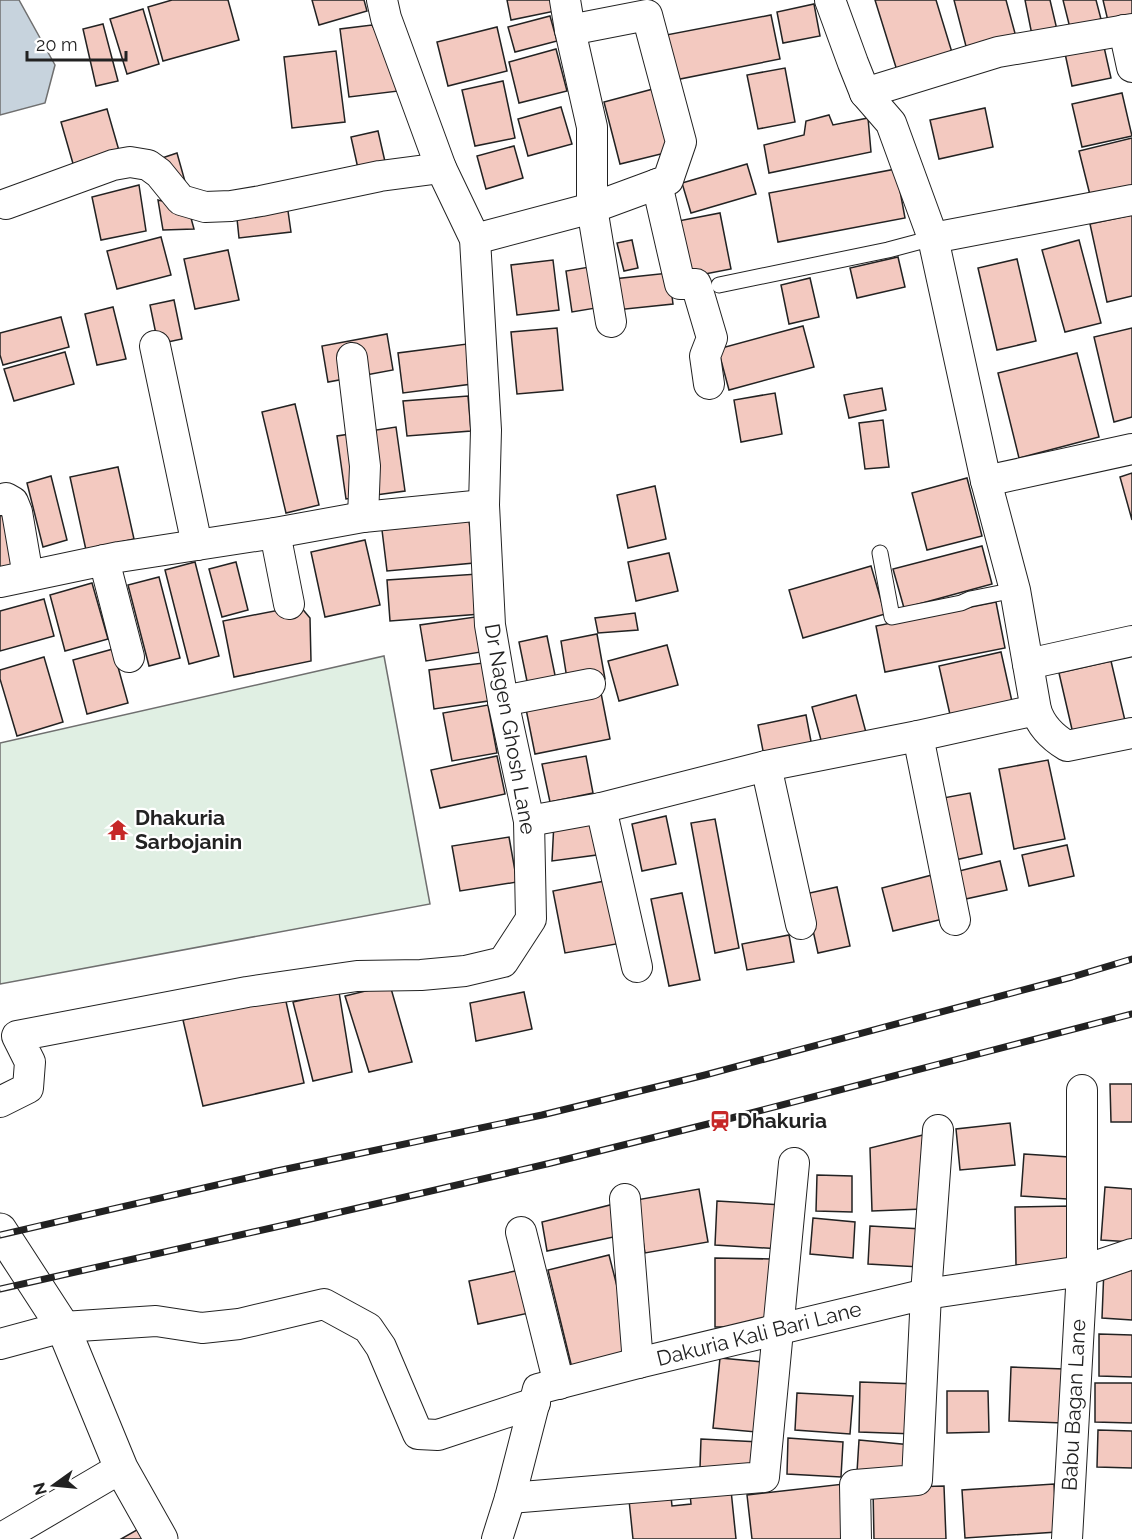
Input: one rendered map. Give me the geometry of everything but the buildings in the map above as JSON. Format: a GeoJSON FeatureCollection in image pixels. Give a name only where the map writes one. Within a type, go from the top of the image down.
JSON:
{"type":"FeatureCollection","features":[{"type":"Feature","properties":{"kind":"street","name":"Dr Nagen Ghosh Lane"},"geometry":{"type":"LineString","coordinates":[[0,1102],[28,1088],[30,1062],[18,1035],[248,992],[357,976],[421,975],[465,971],[503,962],[531,919],[529,821],[503,701],[490,625],[484,505],[486,430],[476,239],[441,168],[386,18],[382,0]]}},
{"type":"Feature","properties":{"kind":"street"},"geometry":{"type":"LineString","coordinates":[[565,0],[592,127],[592,208],[611,322]]}},
{"type":"Feature","properties":{"kind":"street"},"geometry":{"type":"LineString","coordinates":[[830,0],[865,93],[891,123],[933,238],[986,481],[1015,590],[1035,710],[1040,722],[1056,739],[1067,746],[1132,733]]}},
{"type":"Feature","properties":{"kind":"street"},"geometry":{"type":"LineString","coordinates":[[476,239],[592,208],[668,180],[681,142],[647,15],[570,30]]}},
{"type":"Feature","properties":{"kind":"street"},"geometry":{"type":"LineString","coordinates":[[865,93],[998,52],[1128,29],[1132,67]]}},
{"type":"Feature","properties":{"kind":"street"},"geometry":{"type":"LineString","coordinates":[[6,204],[113,165],[130,162],[148,165],[159,172],[181,200],[205,207],[231,206],[380,176],[441,168]]}},
{"type":"Feature","properties":{"kind":"street"},"geometry":{"type":"LineString","coordinates":[[657,184],[680,284],[696,284],[712,338],[705,356],[710,384]]}},
{"type":"Feature","properties":{"kind":"street"},"geometry":{"type":"LineString","coordinates":[[933,238],[1132,200]]}},
{"type":"Feature","properties":{"kind":"street"},"geometry":{"type":"LineString","coordinates":[[155,346],[197,545]]}},
{"type":"Feature","properties":{"kind":"street"},"geometry":{"type":"LineString","coordinates":[[352,358],[365,466],[363,517]]}},
{"type":"Feature","properties":{"kind":"street"},"geometry":{"type":"LineString","coordinates":[[986,481],[1132,449]]}},
{"type":"Feature","properties":{"kind":"street"},"geometry":{"type":"LineString","coordinates":[[0,500],[6,498],[13,502],[16,512],[14,579],[104,560],[363,517],[484,505]]}},
{"type":"Feature","properties":{"kind":"street"},"geometry":{"type":"LineString","coordinates":[[274,533],[289,604]]}},
{"type":"Feature","properties":{"kind":"street"},"geometry":{"type":"LineString","coordinates":[[104,560],[129,657]]}},
{"type":"Feature","properties":{"kind":"street"},"geometry":{"type":"LineString","coordinates":[[1028,664],[1132,641]]}},
{"type":"Feature","properties":{"kind":"street"},"geometry":{"type":"LineString","coordinates":[[503,701],[590,684]]}},
{"type":"Feature","properties":{"kind":"street"},"geometry":{"type":"LineString","coordinates":[[529,821],[601,808],[766,766],[1035,710]]}},
{"type":"Feature","properties":{"kind":"street"},"geometry":{"type":"LineString","coordinates":[[918,736],[956,920]]}},
{"type":"Feature","properties":{"kind":"street"},"geometry":{"type":"LineString","coordinates":[[766,766],[801,924]]}},
{"type":"Feature","properties":{"kind":"street"},"geometry":{"type":"LineString","coordinates":[[601,808],[637,967]]}},
{"type":"Feature","properties":{"kind":"street","name":"Babu Bagan Lane"},"geometry":{"type":"LineString","coordinates":[[1067,1539],[1082,1270],[1082,1090]]}},
{"type":"Feature","properties":{"kind":"street"},"geometry":{"type":"LineString","coordinates":[[856,1539],[855,1485],[917,1480],[926,1294],[938,1130]]}},
{"type":"Feature","properties":{"kind":"street"},"geometry":{"type":"LineString","coordinates":[[510,1498],[764,1477],[794,1163]]}},
{"type":"Feature","properties":{"kind":"street"},"geometry":{"type":"LineString","coordinates":[[625,1199],[638,1363]]}},
{"type":"Feature","properties":{"kind":"street"},"geometry":{"type":"LineString","coordinates":[[1,1232],[63,1326],[121,1468],[161,1539]]}},
{"type":"Feature","properties":{"kind":"street"},"geometry":{"type":"LineString","coordinates":[[521,1232],[559,1384]]}},
{"type":"Feature","properties":{"kind":"street","name":"Dakuria Kali Bari Lane"},"geometry":{"type":"LineString","coordinates":[[535,1403],[538,1389],[638,1363],[926,1294],[1082,1270],[1132,1254]]}},
{"type":"Feature","properties":{"kind":"street"},"geometry":{"type":"LineString","coordinates":[[0,1344],[63,1326],[156,1321],[202,1328],[239,1324],[324,1304],[368,1328],[381,1347],[418,1434],[438,1435],[535,1403]]}},
{"type":"Feature","properties":{"kind":"street"},"geometry":{"type":"LineString","coordinates":[[497,1539],[535,1403]]}},
{"type":"Feature","properties":{"kind":"street"},"geometry":{"type":"LineString","coordinates":[[0,1539],[121,1468]]}},
{"type":"Feature","properties":{"kind":"lane"},"geometry":{"type":"LineString","coordinates":[[719,285],[888,250],[933,238]]}},
{"type":"Feature","properties":{"kind":"lane"},"geometry":{"type":"LineString","coordinates":[[880,552],[892,617],[1015,590]]}},
{"type":"Feature","properties":{"kind":"green space"},"geometry":{"type":"Polygon","coordinates":[[[384,656],[430,904],[0,984],[0,743],[384,656]]]}},
{"type":"Feature","properties":{"kind":"shaded area"},"geometry":{"type":"Polygon","coordinates":[[[0,0],[19,0],[55,65],[45,103],[0,115],[0,0]]]}},
{"type":"Feature","properties":{"kind":"railway"},"geometry":{"type":"LineString","coordinates":[[0,1235],[277,1171],[542,1115],[705,1075],[1132,959]]}},
{"type":"Feature","properties":{"kind":"railway"},"geometry":{"type":"LineString","coordinates":[[0,1289],[551,1163],[1132,1014]]}},
{"type":"Feature","properties":{"kind":"place","name":"Dhakuria Sarbojanin"},"geometry":{"type":"Point","coordinates":[118,830]}},
{"type":"Feature","properties":{"kind":"place","name":"Dhakuria"},"geometry":{"type":"Point","coordinates":[720,1121]}}]}
